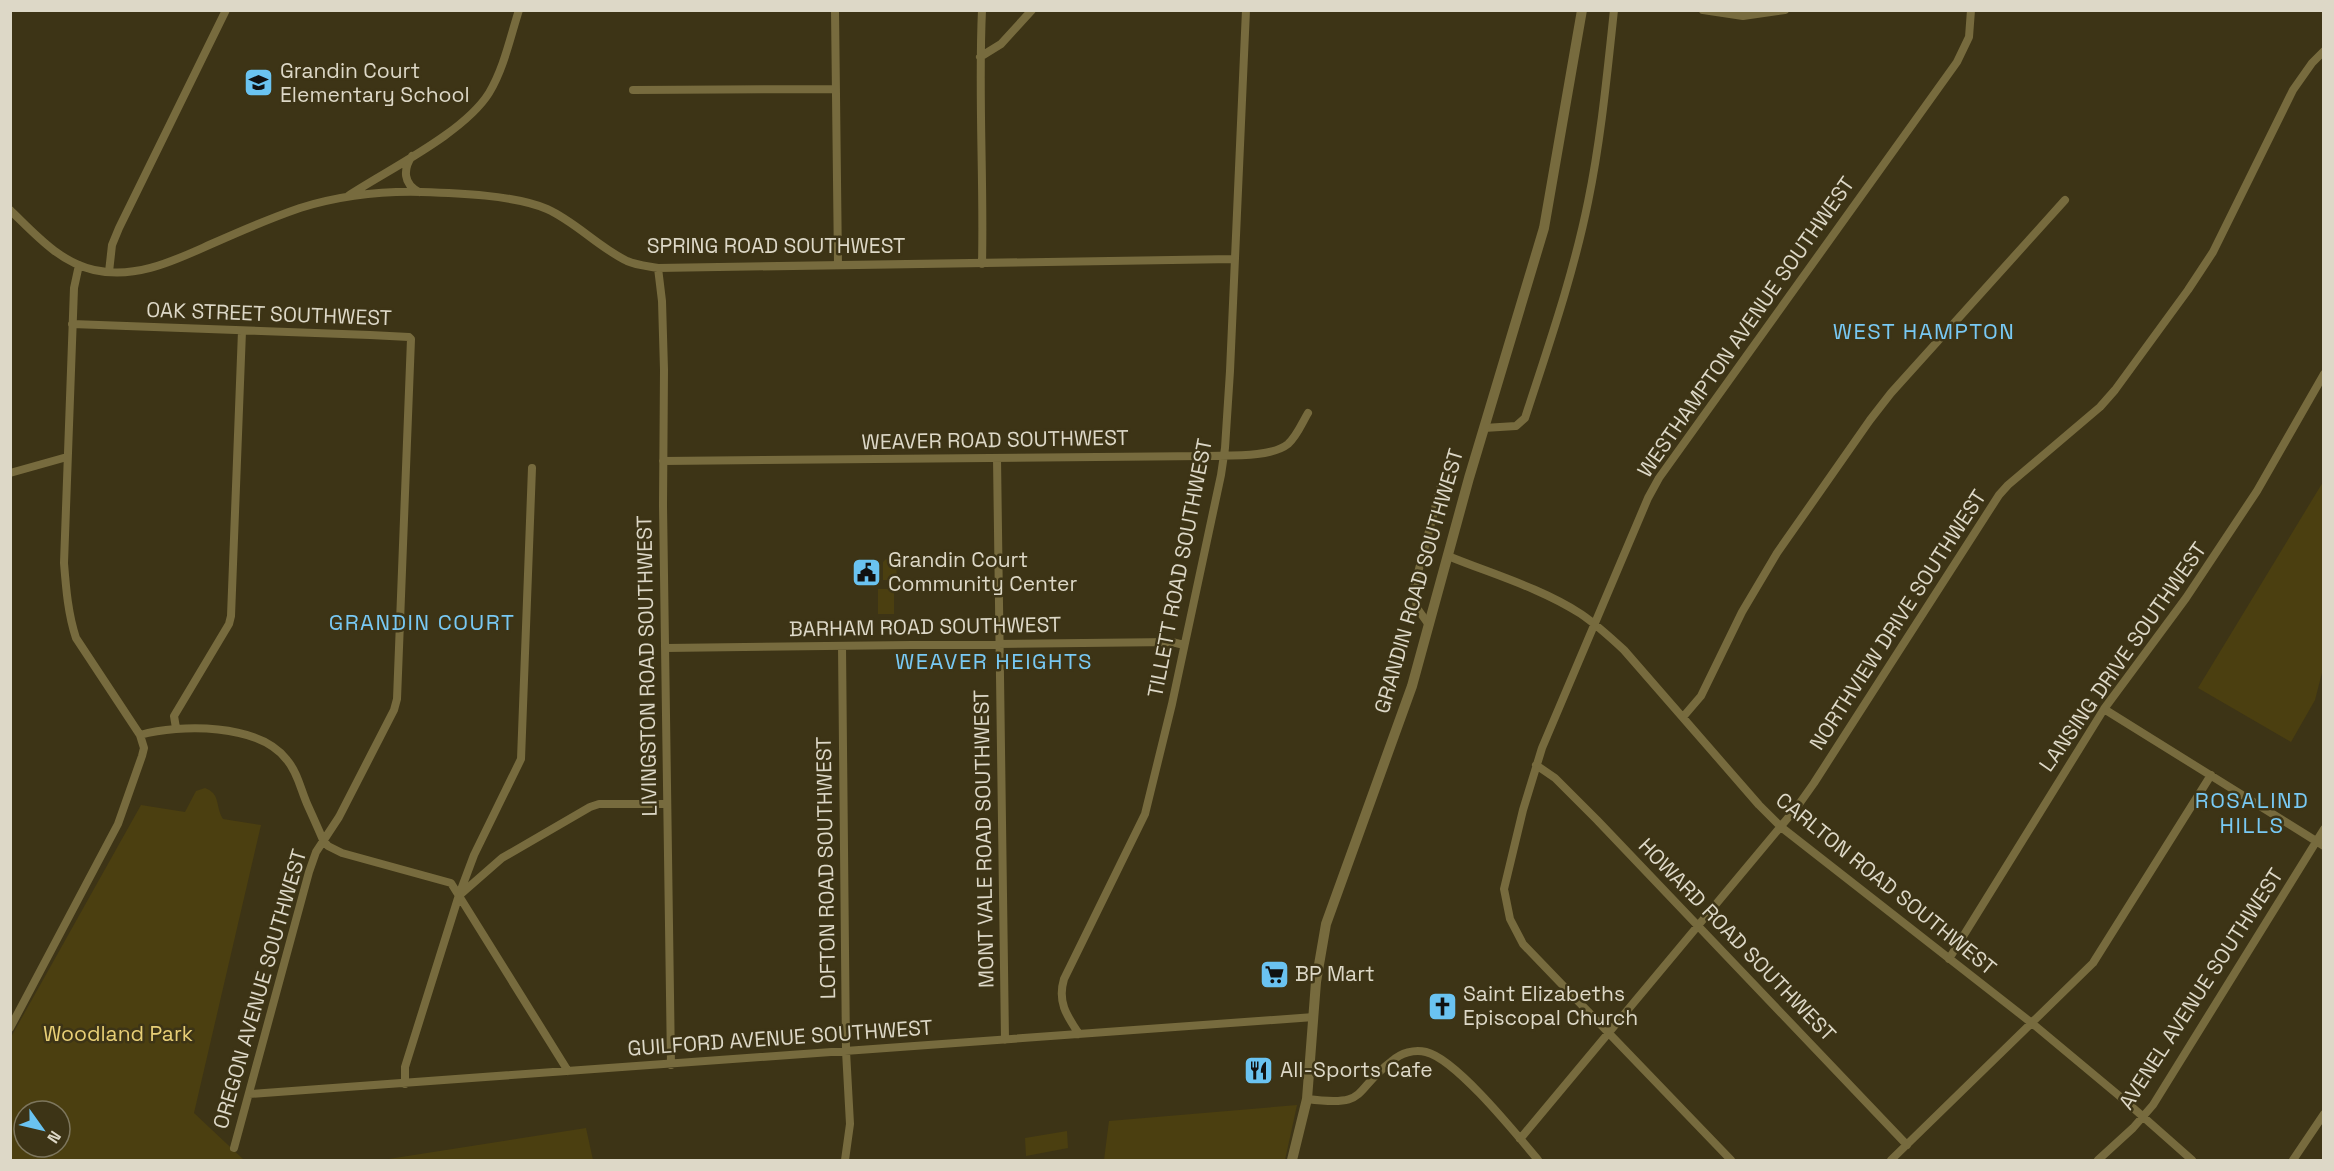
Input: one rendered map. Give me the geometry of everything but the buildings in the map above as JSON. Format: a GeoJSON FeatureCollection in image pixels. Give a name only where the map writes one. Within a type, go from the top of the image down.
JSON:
{"type":"FeatureCollection","features":[{"type":"Feature","properties":{"kind":"street"},"geometry":{"type":"LineString","coordinates":[[109,272],[112,245],[119,228],[226,10]]}},
{"type":"Feature","properties":{"kind":"street"},"geometry":{"type":"LineString","coordinates":[[345,198],[460,124],[481,105],[498,76],[519,10]]}},
{"type":"Feature","properties":{"kind":"street"},"geometry":{"type":"LineString","coordinates":[[835,10],[838,265]]}},
{"type":"Feature","properties":{"kind":"street"},"geometry":{"type":"LineString","coordinates":[[982,10],[980,57],[982,264]]}},
{"type":"Feature","properties":{"kind":"street"},"geometry":{"type":"LineString","coordinates":[[980,57],[1001,44],[1032,10]]}},
{"type":"Feature","properties":{"kind":"street","name":"TILLETT ROAD SOUTHWEST"},"geometry":{"type":"LineString","coordinates":[[1079,1034],[1066,1013],[1061,989],[1145,814],[1224,455],[1246,10]]}},
{"type":"Feature","properties":{"kind":"street","name":"GRANDIN ROAD SOUTHWEST"},"geometry":{"type":"LineString","coordinates":[[1292,1161],[1307,1099],[1318,970],[1326,924],[1402,715],[1544,228],[1582,10]]}},
{"type":"Feature","properties":{"kind":"street"},"geometry":{"type":"LineString","coordinates":[[1484,428],[1516,426],[1525,418],[1553,332],[1579,243],[1590,191],[1602,119],[1614,10]]}},
{"type":"Feature","properties":{"kind":"street"},"geometry":{"type":"LineString","coordinates":[[1703,10],[1743,16],[1785,10]]}},
{"type":"Feature","properties":{"kind":"street","name":"WESTHAMPTON AVENUE SOUTHWEST"},"geometry":{"type":"LineString","coordinates":[[1731,1161],[1516,935],[1504,889],[1512,849],[1536,765],[1648,498],[1659,478],[1957,63],[1969,37],[1971,10]]}},
{"type":"Feature","properties":{"kind":"street","name":"NORTHVIEW DRIVE SOUTHWEST"},"geometry":{"type":"LineString","coordinates":[[1520,1139],[1781,827],[1814,783],[1999,495],[2100,407],[2115,390],[2200,274],[2293,90],[2308,68],[2324,51]]}},
{"type":"Feature","properties":{"kind":"street"},"geometry":{"type":"LineString","coordinates":[[633,90],[836,89]]}},
{"type":"Feature","properties":{"kind":"street"},"geometry":{"type":"LineString","coordinates":[[412,155],[407,163],[406,179],[412,188],[419,192]]}},
{"type":"Feature","properties":{"kind":"street","name":"SPRING ROAD SOUTHWEST"},"geometry":{"type":"LineString","coordinates":[[10,210],[44,243],[64,258],[79,265],[109,272],[131,272],[165,264],[299,208],[371,194],[419,192],[495,198],[533,204],[558,214],[608,250],[628,261],[658,268],[1234,259]]}},
{"type":"Feature","properties":{"kind":"street"},"geometry":{"type":"LineString","coordinates":[[1683,717],[1701,696],[1742,612],[1777,553],[1870,420],[1891,393],[2065,200]]}},
{"type":"Feature","properties":{"kind":"street"},"geometry":{"type":"LineString","coordinates":[[10,1028],[118,824],[144,748],[140,735],[76,638],[71,623],[64,563],[72,324],[74,288],[79,265]]}},
{"type":"Feature","properties":{"kind":"street","name":"LIVINGSTON ROAD SOUTHWEST"},"geometry":{"type":"LineString","coordinates":[[658,268],[662,301],[663,358],[671,1065]]}},
{"type":"Feature","properties":{"kind":"street","name":"OAK STREET SOUTHWEST"},"geometry":{"type":"LineString","coordinates":[[72,324],[409,337],[411,339],[408,427]]}},
{"type":"Feature","properties":{"kind":"street"},"geometry":{"type":"LineString","coordinates":[[176,728],[174,716],[229,624],[231,616],[242,331]]}},
{"type":"Feature","properties":{"kind":"street","name":"LANSING DRIVE SOUTHWEST"},"geometry":{"type":"LineString","coordinates":[[1949,959],[2104,709],[2186,598],[2234,527],[2324,374]]}},
{"type":"Feature","properties":{"kind":"street","name":"WEAVER ROAD SOUTHWEST"},"geometry":{"type":"LineString","coordinates":[[663,461],[1259,453],[1278,450],[1289,443],[1308,413]]}},
{"type":"Feature","properties":{"kind":"street","name":"OREGON AVENUE SOUTHWEST"},"geometry":{"type":"LineString","coordinates":[[234,1148],[304,886],[316,852],[339,817],[398,699],[408,427]]}},
{"type":"Feature","properties":{"kind":"street"},"geometry":{"type":"LineString","coordinates":[[10,473],[67,457]]}},
{"type":"Feature","properties":{"kind":"street","name":"MONT VALE ROAD SOUTHWEST"},"geometry":{"type":"LineString","coordinates":[[997,458],[1005,1040]]}},
{"type":"Feature","properties":{"kind":"street"},"geometry":{"type":"LineString","coordinates":[[405,1084],[405,1067],[459,895],[474,855],[521,759],[532,468]]}},
{"type":"Feature","properties":{"kind":"street"},"geometry":{"type":"LineString","coordinates":[[1429,626],[1417,608],[1414,588],[1444,474]]}},
{"type":"Feature","properties":{"kind":"street","name":"CARLTON ROAD SOUTHWEST"},"geometry":{"type":"LineString","coordinates":[[1448,556],[1559,601],[1594,624],[1624,650],[1759,805],[1781,827],[2033,1024],[2192,1161]]}},
{"type":"Feature","properties":{"kind":"street","name":"BARHAM ROAD SOUTHWEST"},"geometry":{"type":"LineString","coordinates":[[666,648],[1172,642],[1184,645]]}},
{"type":"Feature","properties":{"kind":"street","name":"LOFTON ROAD SOUTHWEST"},"geometry":{"type":"LineString","coordinates":[[842,646],[846,1051],[850,1124],[845,1161]]}},
{"type":"Feature","properties":{"kind":"street"},"geometry":{"type":"LineString","coordinates":[[2104,709],[2320,844]]}},
{"type":"Feature","properties":{"kind":"street"},"geometry":{"type":"LineString","coordinates":[[140,735],[176,728],[225,732],[255,738],[278,750],[286,759],[296,774],[323,840],[334,851],[447,880],[459,895],[568,1071]]}},
{"type":"Feature","properties":{"kind":"street","name":"HOWARD ROAD SOUTHWEST"},"geometry":{"type":"LineString","coordinates":[[1536,765],[1555,778],[1907,1145]]}},
{"type":"Feature","properties":{"kind":"street"},"geometry":{"type":"LineString","coordinates":[[1891,1161],[2093,963],[2211,775]]}},
{"type":"Feature","properties":{"kind":"street"},"geometry":{"type":"LineString","coordinates":[[459,895],[502,858],[590,807],[599,804],[667,804]]}},
{"type":"Feature","properties":{"kind":"street","name":"AVENEL AVENUE SOUTHWEST"},"geometry":{"type":"LineString","coordinates":[[2098,1161],[2143,1117],[2159,1095],[2320,844],[2324,829]]}},
{"type":"Feature","properties":{"kind":"street","name":"GUILFORD AVENUE SOUTHWEST"},"geometry":{"type":"LineString","coordinates":[[249,1094],[1314,1017]]}},
{"type":"Feature","properties":{"kind":"street"},"geometry":{"type":"LineString","coordinates":[[1307,1099],[1332,1102],[1354,1098],[1392,1060],[1409,1052],[1427,1052],[1443,1061],[1464,1078],[1538,1161]]}},
{"type":"Feature","properties":{"kind":"street"},"geometry":{"type":"LineString","coordinates":[[2293,1161],[2324,1114]]}},
{"type":"Feature","properties":{"kind":"green space"},"geometry":{"type":"Polygon","coordinates":[[[2323,482],[2323,669],[2315,700],[2291,742],[2198,688],[2323,482]]]}},
{"type":"Feature","properties":{"kind":"green space"},"geometry":{"type":"Polygon","coordinates":[[[886,559],[896,562],[897,580],[883,580],[883,562],[886,559]]]}},
{"type":"Feature","properties":{"kind":"green space"},"geometry":{"type":"Polygon","coordinates":[[[878,589],[894,589],[894,614],[878,614],[878,589]]]}},
{"type":"Feature","properties":{"kind":"green space","name":"Woodland Park"},"geometry":{"type":"Polygon","coordinates":[[[205,788],[216,797],[223,819],[261,825],[194,1113],[244,1160],[11,1160],[11,1037],[141,805],[185,812],[196,791],[205,788]]]}},
{"type":"Feature","properties":{"kind":"green space"},"geometry":{"type":"Polygon","coordinates":[[[1297,1105],[1285,1160],[1104,1160],[1109,1121],[1297,1105]]]}},
{"type":"Feature","properties":{"kind":"green space"},"geometry":{"type":"Polygon","coordinates":[[[586,1128],[593,1160],[382,1160],[586,1128]]]}},
{"type":"Feature","properties":{"kind":"green space"},"geometry":{"type":"Polygon","coordinates":[[[1067,1131],[1068,1148],[1026,1156],[1025,1138],[1067,1131]]]}},
{"type":"Feature","properties":{"kind":"place","name":"Grandin Court Elementary School"},"geometry":{"type":"Point","coordinates":[259,83]}},
{"type":"Feature","properties":{"kind":"place","name":"Grandin Court Community Center"},"geometry":{"type":"Point","coordinates":[867,572]}},
{"type":"Feature","properties":{"kind":"place","name":"BP Mart"},"geometry":{"type":"Point","coordinates":[1274,974]}},
{"type":"Feature","properties":{"kind":"place","name":"Saint Elizabeths Episcopal Church"},"geometry":{"type":"Point","coordinates":[1442,1006]}},
{"type":"Feature","properties":{"kind":"place","name":"All-Sports Cafe"},"geometry":{"type":"Point","coordinates":[1259,1070]}},
{"type":"Feature","properties":{"kind":"district","name":"WEST HAMPTON"},"geometry":{"type":"Point","coordinates":[1924,331]}},
{"type":"Feature","properties":{"kind":"district","name":"GRANDIN COURT"},"geometry":{"type":"Point","coordinates":[422,622]}},
{"type":"Feature","properties":{"kind":"district","name":"WEAVER HEIGHTS"},"geometry":{"type":"Point","coordinates":[994,661]}},
{"type":"Feature","properties":{"kind":"district","name":"ROSALIND HILLS"},"geometry":{"type":"Point","coordinates":[2252,812]}}]}
